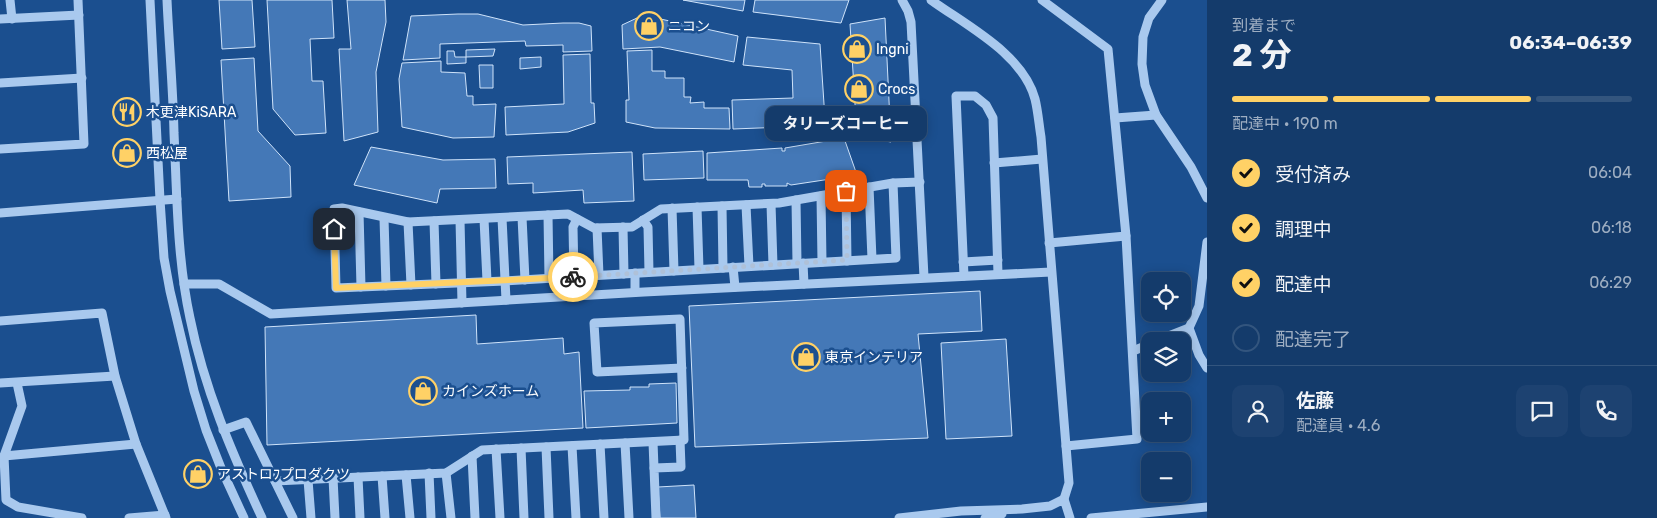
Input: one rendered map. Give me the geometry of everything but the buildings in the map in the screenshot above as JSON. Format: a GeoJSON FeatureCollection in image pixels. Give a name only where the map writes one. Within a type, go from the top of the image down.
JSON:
{"type":"FeatureCollection","features":[{"type":"Feature","properties":{"kind":"street"},"geometry":{"type":"LineString","coordinates":[[10,0],[12,19]]}},
{"type":"Feature","properties":{"kind":"street"},"geometry":{"type":"LineString","coordinates":[[0,149],[84,144],[78,0]]}},
{"type":"Feature","properties":{"kind":"street"},"geometry":{"type":"LineString","coordinates":[[150,0],[160,200],[164,258],[170,292],[192,383],[206,430],[244,518]]}},
{"type":"Feature","properties":{"kind":"street"},"geometry":{"type":"LineString","coordinates":[[166,0],[177,199],[184,284],[190,320],[206,380],[223,430],[262,518]]}},
{"type":"Feature","properties":{"kind":"street"},"geometry":{"type":"LineString","coordinates":[[902,0],[911,22],[924,277]]}},
{"type":"Feature","properties":{"kind":"street"},"geometry":{"type":"LineString","coordinates":[[931,0],[1007,54],[1021,69],[1035,99],[1042,159],[1069,483],[1064,499],[1070,518]]}},
{"type":"Feature","properties":{"kind":"street"},"geometry":{"type":"LineString","coordinates":[[1042,0],[1108,49],[1126,236],[1138,440],[1066,446]]}},
{"type":"Feature","properties":{"kind":"street"},"geometry":{"type":"LineString","coordinates":[[1162,0],[1149,18],[1143,37],[1144,85],[1156,116],[1191,167],[1207,198]]}},
{"type":"Feature","properties":{"kind":"street"},"geometry":{"type":"LineString","coordinates":[[0,19],[79,15]]}},
{"type":"Feature","properties":{"kind":"street"},"geometry":{"type":"LineString","coordinates":[[0,84],[82,78]]}},
{"type":"Feature","properties":{"kind":"street"},"geometry":{"type":"LineString","coordinates":[[964,276],[956,96],[975,96],[986,105],[993,118],[998,274]]}},
{"type":"Feature","properties":{"kind":"street"},"geometry":{"type":"LineString","coordinates":[[1115,118],[1156,116]]}},
{"type":"Feature","properties":{"kind":"street"},"geometry":{"type":"LineString","coordinates":[[994,163],[1042,159]]}},
{"type":"Feature","properties":{"kind":"street"},"geometry":{"type":"LineString","coordinates":[[893,183],[896,258],[525,280],[336,288],[334,209],[342,208],[408,222],[568,214],[594,228],[623,227],[632,226],[661,209],[771,204],[893,183],[920,182]]}},
{"type":"Feature","properties":{"kind":"street"},"geometry":{"type":"LineString","coordinates":[[869,187],[872,259]]}},
{"type":"Feature","properties":{"kind":"street"},"geometry":{"type":"LineString","coordinates":[[846,191],[847,260]]}},
{"type":"Feature","properties":{"kind":"street"},"geometry":{"type":"LineString","coordinates":[[820,196],[822,262]]}},
{"type":"Feature","properties":{"kind":"street"},"geometry":{"type":"LineString","coordinates":[[0,213],[177,199]]}},
{"type":"Feature","properties":{"kind":"street"},"geometry":{"type":"LineString","coordinates":[[796,200],[800,263],[804,284]]}},
{"type":"Feature","properties":{"kind":"street"},"geometry":{"type":"LineString","coordinates":[[771,204],[774,265]]}},
{"type":"Feature","properties":{"kind":"street"},"geometry":{"type":"LineString","coordinates":[[746,205],[749,266]]}},
{"type":"Feature","properties":{"kind":"street"},"geometry":{"type":"LineString","coordinates":[[722,206],[724,268]]}},
{"type":"Feature","properties":{"kind":"street"},"geometry":{"type":"LineString","coordinates":[[697,207],[699,269]]}},
{"type":"Feature","properties":{"kind":"street"},"geometry":{"type":"LineString","coordinates":[[672,208],[674,271]]}},
{"type":"Feature","properties":{"kind":"street"},"geometry":{"type":"LineString","coordinates":[[359,212],[361,287]]}},
{"type":"Feature","properties":{"kind":"street"},"geometry":{"type":"LineString","coordinates":[[548,215],[550,278]]}},
{"type":"Feature","properties":{"kind":"street"},"geometry":{"type":"LineString","coordinates":[[522,216],[525,280]]}},
{"type":"Feature","properties":{"kind":"street"},"geometry":{"type":"LineString","coordinates":[[384,218],[386,286]]}},
{"type":"Feature","properties":{"kind":"street"},"geometry":{"type":"LineString","coordinates":[[502,218],[506,300]]}},
{"type":"Feature","properties":{"kind":"street"},"geometry":{"type":"LineString","coordinates":[[484,219],[487,282]]}},
{"type":"Feature","properties":{"kind":"street"},"geometry":{"type":"LineString","coordinates":[[574,277],[573,227],[577,219]]}},
{"type":"Feature","properties":{"kind":"street"},"geometry":{"type":"LineString","coordinates":[[460,220],[462,302]]}},
{"type":"Feature","properties":{"kind":"street"},"geometry":{"type":"LineString","coordinates":[[643,220],[648,227],[649,272]]}},
{"type":"Feature","properties":{"kind":"street"},"geometry":{"type":"LineString","coordinates":[[434,221],[436,284]]}},
{"type":"Feature","properties":{"kind":"street"},"geometry":{"type":"LineString","coordinates":[[408,222],[411,284]]}},
{"type":"Feature","properties":{"kind":"street"},"geometry":{"type":"LineString","coordinates":[[623,227],[624,274]]}},
{"type":"Feature","properties":{"kind":"street"},"geometry":{"type":"LineString","coordinates":[[597,228],[599,275]]}},
{"type":"Feature","properties":{"kind":"street"},"geometry":{"type":"LineString","coordinates":[[1049,243],[1126,236]]}},
{"type":"Feature","properties":{"kind":"street"},"geometry":{"type":"LineString","coordinates":[[1179,332],[1189,328],[1199,306],[1207,242]]}},
{"type":"Feature","properties":{"kind":"street"},"geometry":{"type":"LineString","coordinates":[[963,262],[998,260]]}},
{"type":"Feature","properties":{"kind":"street"},"geometry":{"type":"LineString","coordinates":[[734,267],[735,287]]}},
{"type":"Feature","properties":{"kind":"street"},"geometry":{"type":"LineString","coordinates":[[184,284],[219,284],[272,314],[635,292],[1051,272]]}},
{"type":"Feature","properties":{"kind":"street"},"geometry":{"type":"LineString","coordinates":[[635,273],[635,292]]}},
{"type":"Feature","properties":{"kind":"street"},"geometry":{"type":"LineString","coordinates":[[0,321],[102,313],[115,376],[136,444],[166,517],[129,518]]}},
{"type":"Feature","properties":{"kind":"street"},"geometry":{"type":"LineString","coordinates":[[275,481],[446,473],[482,450],[684,440],[682,368],[680,319],[594,323],[596,372],[682,368]]}},
{"type":"Feature","properties":{"kind":"street"},"geometry":{"type":"LineString","coordinates":[[1189,328],[1199,355],[1207,368]]}},
{"type":"Feature","properties":{"kind":"street"},"geometry":{"type":"LineString","coordinates":[[1132,351],[1141,348]]}},
{"type":"Feature","properties":{"kind":"street"},"geometry":{"type":"LineString","coordinates":[[0,383],[115,376]]}},
{"type":"Feature","properties":{"kind":"street"},"geometry":{"type":"LineString","coordinates":[[18,383],[22,406],[4,456],[6,500],[18,507],[82,518]]}},
{"type":"Feature","properties":{"kind":"street"},"geometry":{"type":"LineString","coordinates":[[223,430],[246,422],[293,518]]}},
{"type":"Feature","properties":{"kind":"street"},"geometry":{"type":"LineString","coordinates":[[654,468],[681,467],[680,440]]}},
{"type":"Feature","properties":{"kind":"street"},"geometry":{"type":"LineString","coordinates":[[653,442],[656,518]]}},
{"type":"Feature","properties":{"kind":"street"},"geometry":{"type":"LineString","coordinates":[[624,443],[629,518]]}},
{"type":"Feature","properties":{"kind":"street"},"geometry":{"type":"LineString","coordinates":[[4,456],[136,444]]}},
{"type":"Feature","properties":{"kind":"street"},"geometry":{"type":"LineString","coordinates":[[600,444],[604,518]]}},
{"type":"Feature","properties":{"kind":"street"},"geometry":{"type":"LineString","coordinates":[[572,446],[576,518]]}},
{"type":"Feature","properties":{"kind":"street"},"geometry":{"type":"LineString","coordinates":[[546,447],[550,518]]}},
{"type":"Feature","properties":{"kind":"street"},"geometry":{"type":"LineString","coordinates":[[521,448],[524,518]]}},
{"type":"Feature","properties":{"kind":"street"},"geometry":{"type":"LineString","coordinates":[[496,449],[500,518]]}},
{"type":"Feature","properties":{"kind":"street"},"geometry":{"type":"LineString","coordinates":[[472,456],[476,518]]}},
{"type":"Feature","properties":{"kind":"street"},"geometry":{"type":"LineString","coordinates":[[429,473],[431,518]]}},
{"type":"Feature","properties":{"kind":"street"},"geometry":{"type":"LineString","coordinates":[[446,473],[450,518]]}},
{"type":"Feature","properties":{"kind":"street"},"geometry":{"type":"LineString","coordinates":[[406,474],[410,518]]}},
{"type":"Feature","properties":{"kind":"street"},"geometry":{"type":"LineString","coordinates":[[382,476],[385,518]]}},
{"type":"Feature","properties":{"kind":"street"},"geometry":{"type":"LineString","coordinates":[[358,477],[360,518]]}},
{"type":"Feature","properties":{"kind":"street"},"geometry":{"type":"LineString","coordinates":[[333,478],[335,518]]}},
{"type":"Feature","properties":{"kind":"street"},"geometry":{"type":"LineString","coordinates":[[308,480],[311,518]]}},
{"type":"Feature","properties":{"kind":"street"},"geometry":{"type":"LineString","coordinates":[[899,518],[1050,506],[1064,499]]}},
{"type":"Feature","properties":{"kind":"street"},"geometry":{"type":"LineString","coordinates":[[1091,518],[1207,507]]}},
{"type":"Feature","properties":{"kind":"street"},"geometry":{"type":"LineString","coordinates":[[985,518],[1022,509]]}},
{"type":"Feature","properties":{"kind":"way so far"},"geometry":{"type":"LineString","coordinates":[[573,277],[847,260],[846,191]]}},
{"type":"Feature","properties":{"kind":"place","name":"ニコン"},"geometry":{"type":"Point","coordinates":[649,26]}},
{"type":"Feature","properties":{"kind":"place","name":"Ingni"},"geometry":{"type":"Point","coordinates":[857,49]}},
{"type":"Feature","properties":{"kind":"place","name":"Crocs"},"geometry":{"type":"Point","coordinates":[859,89]}},
{"type":"Feature","properties":{"kind":"place","name":"木更津KiSARA"},"geometry":{"type":"Point","coordinates":[127,112]}},
{"type":"Feature","properties":{"kind":"place","name":"西松屋"},"geometry":{"type":"Point","coordinates":[127,153]}},
{"type":"Feature","properties":{"kind":"place","name":"タリーズコーヒー"},"geometry":{"type":"Point","coordinates":[846,191]}},
{"type":"Feature","properties":{"kind":"place","name":"東京インテリア"},"geometry":{"type":"Point","coordinates":[806,357]}},
{"type":"Feature","properties":{"kind":"place","name":"カインズホーム"},"geometry":{"type":"Point","coordinates":[423,391]}},
{"type":"Feature","properties":{"kind":"place","name":"アストロﾌプロダクツ"},"geometry":{"type":"Point","coordinates":[198,474]}},
{"type":"Feature","properties":{"kind":"route"},"geometry":{"type":"LineString","coordinates":[[334,229],[336,288],[573,277]]}}]}
